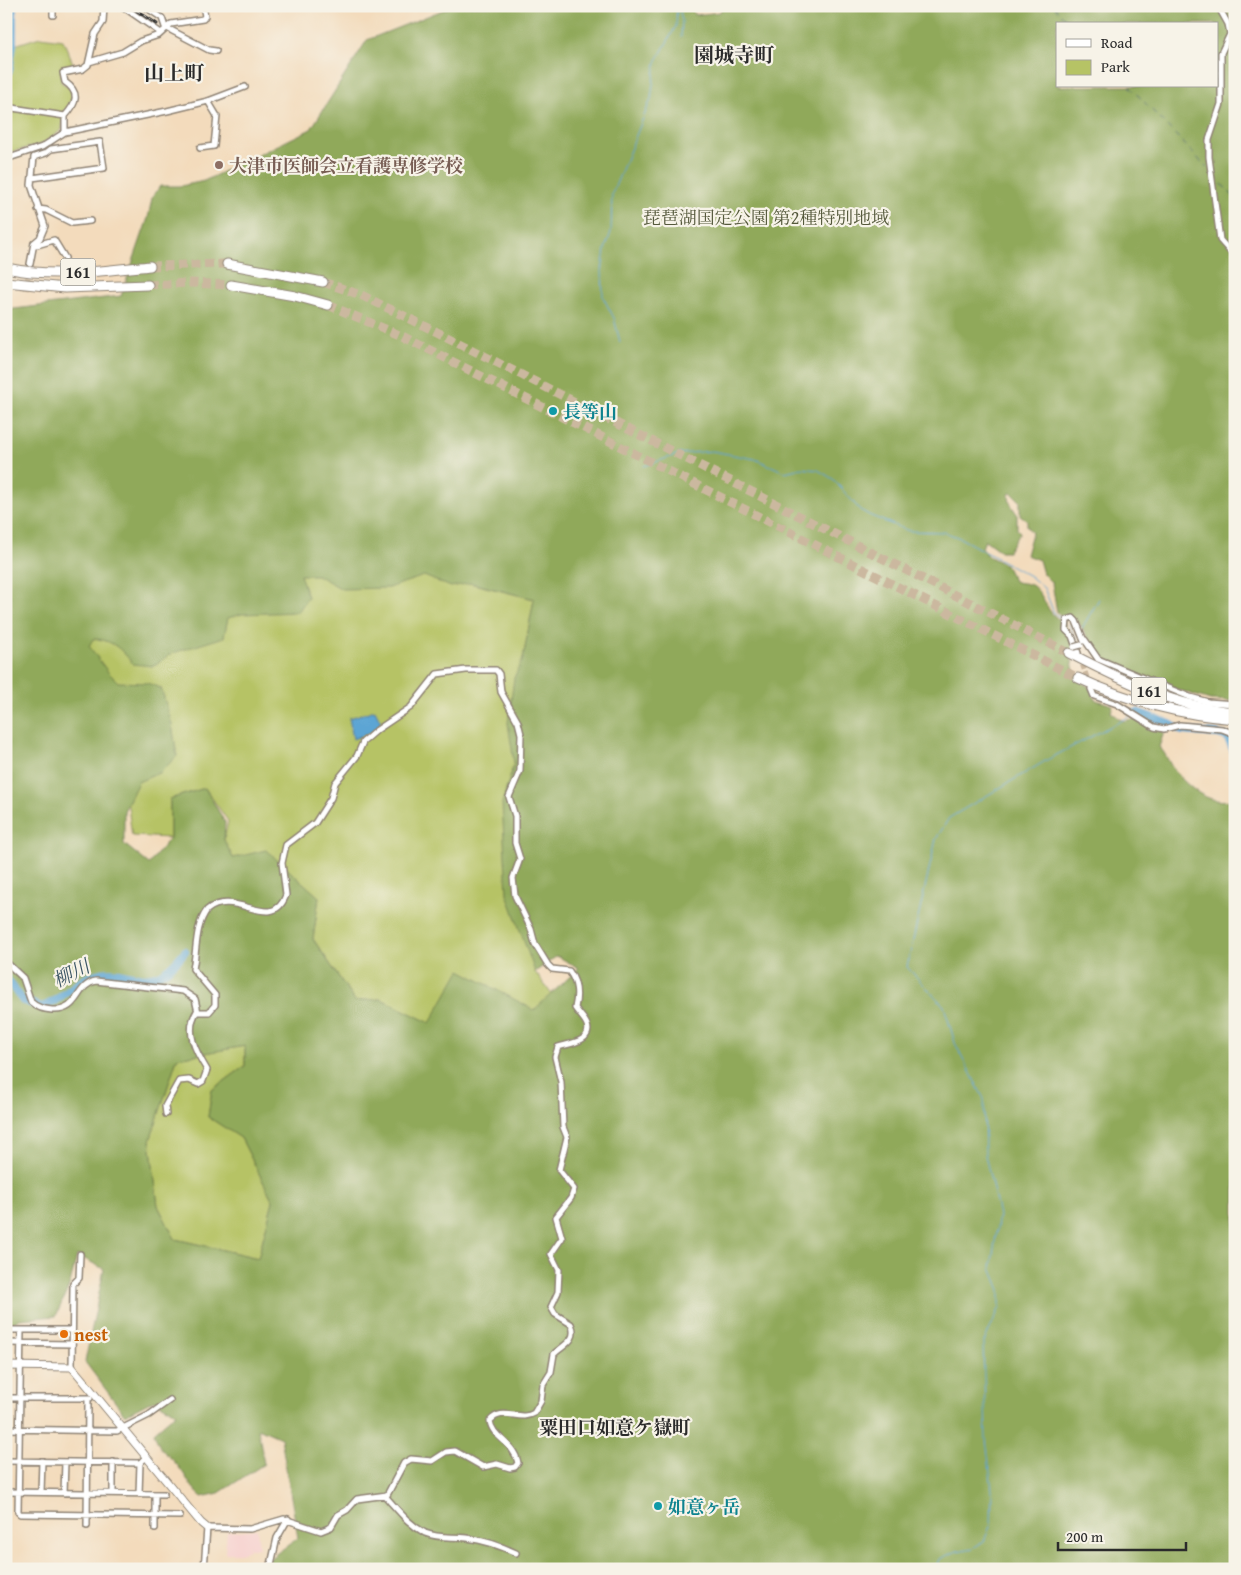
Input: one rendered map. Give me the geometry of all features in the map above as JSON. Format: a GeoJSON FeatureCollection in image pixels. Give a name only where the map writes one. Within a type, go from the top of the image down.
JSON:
{"type":"FeatureCollection","features":[{"type":"Feature","properties":{"kind":"highway"},"geometry":{"type":"LineString","coordinates":[[227,264],[323,282]]}},
{"type":"Feature","properties":{"kind":"highway","name":"161"},"geometry":{"type":"LineString","coordinates":[[6,268],[45,273],[72,273],[150,266]]}},
{"type":"Feature","properties":{"kind":"highway","name":"161"},"geometry":{"type":"LineString","coordinates":[[6,282],[65,288],[148,285]]}},
{"type":"Feature","properties":{"kind":"highway"},"geometry":{"type":"LineString","coordinates":[[231,285],[261,289],[328,305]]}},
{"type":"Feature","properties":{"kind":"highway","name":"161"},"geometry":{"type":"LineString","coordinates":[[1074,651],[1134,686],[1169,699],[1235,712]]}},
{"type":"Feature","properties":{"kind":"highway","name":"161"},"geometry":{"type":"LineString","coordinates":[[1078,678],[1107,692],[1168,710],[1235,719]]}},
{"type":"Feature","properties":{"kind":"street"},"geometry":{"type":"LineString","coordinates":[[53,6],[53,15]]}},
{"type":"Feature","properties":{"kind":"street"},"geometry":{"type":"LineString","coordinates":[[65,132],[65,116],[74,105],[76,98],[72,87],[65,82],[63,73],[83,69],[89,62],[96,34],[103,22],[104,6]]}},
{"type":"Feature","properties":{"kind":"street"},"geometry":{"type":"LineString","coordinates":[[122,6],[161,33]]}},
{"type":"Feature","properties":{"kind":"street"},"geometry":{"type":"LineString","coordinates":[[144,6],[162,18],[165,28],[209,50],[216,51]]}},
{"type":"Feature","properties":{"kind":"street"},"geometry":{"type":"LineString","coordinates":[[89,62],[123,52],[161,33],[171,24],[202,19],[205,16],[203,6]]}},
{"type":"Feature","properties":{"kind":"street"},"geometry":{"type":"LineString","coordinates":[[1218,6],[1228,24],[1230,34],[1220,53],[1221,104],[1210,140],[1209,157],[1220,240],[1235,257]]}},
{"type":"Feature","properties":{"kind":"street"},"geometry":{"type":"LineString","coordinates":[[6,159],[42,148],[55,137],[65,132],[120,122],[208,101],[245,87]]}},
{"type":"Feature","properties":{"kind":"street"},"geometry":{"type":"LineString","coordinates":[[200,148],[214,146],[217,116],[208,101]]}},
{"type":"Feature","properties":{"kind":"street"},"geometry":{"type":"LineString","coordinates":[[6,107],[65,116]]}},
{"type":"Feature","properties":{"kind":"street"},"geometry":{"type":"LineString","coordinates":[[51,142],[54,148]]}},
{"type":"Feature","properties":{"kind":"street"},"geometry":{"type":"LineString","coordinates":[[30,264],[34,243],[40,238],[45,226],[38,209],[32,178],[34,157],[54,148],[100,142],[104,168],[32,178]]}},
{"type":"Feature","properties":{"kind":"street"},"geometry":{"type":"LineString","coordinates":[[38,209],[46,210],[72,223],[90,221]]}},
{"type":"Feature","properties":{"kind":"street"},"geometry":{"type":"LineString","coordinates":[[34,243],[37,245],[54,240],[65,258]]}},
{"type":"Feature","properties":{"kind":"street"},"geometry":{"type":"LineString","coordinates":[[1084,640],[1081,646],[1074,651],[1072,636],[1066,630],[1067,620],[1073,618],[1076,621],[1084,640],[1098,659],[1165,687],[1208,702],[1235,704]]}},
{"type":"Feature","properties":{"kind":"street"},"geometry":{"type":"LineString","coordinates":[[80,1254],[79,1278],[73,1284],[72,1367],[91,1397],[123,1430],[143,1460],[201,1524],[207,1528],[250,1529],[280,1519],[288,1519],[320,1531],[331,1527],[338,1514],[347,1510],[357,1499],[385,1496],[391,1490],[404,1462],[410,1459],[432,1460],[446,1452],[455,1451],[483,1466],[497,1464],[510,1468],[516,1467],[517,1460],[513,1450],[493,1431],[490,1421],[493,1417],[506,1414],[524,1417],[534,1413],[541,1398],[543,1385],[550,1375],[554,1354],[568,1344],[573,1334],[571,1324],[555,1314],[551,1309],[558,1292],[559,1270],[551,1254],[562,1238],[556,1217],[571,1198],[574,1189],[559,1170],[566,1137],[563,1127],[561,1082],[555,1054],[558,1047],[572,1044],[581,1039],[586,1033],[587,1025],[575,1008],[577,993],[574,978],[569,971],[552,969],[548,965],[534,942],[531,929],[514,891],[513,878],[520,859],[515,843],[515,816],[509,797],[520,771],[521,734],[518,722],[502,692],[496,670],[466,670],[437,674],[411,708],[377,730],[364,742],[357,756],[335,783],[331,798],[315,823],[286,845],[282,863],[286,894],[278,906],[262,912],[228,902],[207,910],[198,928],[198,944],[193,971],[213,991],[216,1001],[208,1013],[197,1011]]}},
{"type":"Feature","properties":{"kind":"street"},"geometry":{"type":"LineString","coordinates":[[1091,689],[1094,696],[1117,704],[1154,727],[1222,729],[1235,734]]}},
{"type":"Feature","properties":{"kind":"street"},"geometry":{"type":"LineString","coordinates":[[6,962],[23,978],[31,1002],[43,1010],[60,1011],[71,1006],[86,986],[96,981],[183,991],[195,999],[197,1011],[191,1020],[191,1028],[195,1051],[207,1070],[203,1081],[198,1084],[189,1080],[179,1081],[165,1106],[166,1114]]}},
{"type":"Feature","properties":{"kind":"street"},"geometry":{"type":"LineString","coordinates":[[6,1330],[72,1330]]}},
{"type":"Feature","properties":{"kind":"street"},"geometry":{"type":"LineString","coordinates":[[21,1330],[18,1512],[20,1514],[180,1516]]}},
{"type":"Feature","properties":{"kind":"street"},"geometry":{"type":"LineString","coordinates":[[6,1343],[72,1344]]}},
{"type":"Feature","properties":{"kind":"street"},"geometry":{"type":"LineString","coordinates":[[6,1366],[72,1367]]}},
{"type":"Feature","properties":{"kind":"street"},"geometry":{"type":"LineString","coordinates":[[6,1398],[91,1397]]}},
{"type":"Feature","properties":{"kind":"street"},"geometry":{"type":"LineString","coordinates":[[87,1526],[88,1431],[91,1397]]}},
{"type":"Feature","properties":{"kind":"street"},"geometry":{"type":"LineString","coordinates":[[6,1429],[123,1430],[170,1400]]}},
{"type":"Feature","properties":{"kind":"street"},"geometry":{"type":"LineString","coordinates":[[6,1461],[113,1462],[143,1460]]}},
{"type":"Feature","properties":{"kind":"street"},"geometry":{"type":"LineString","coordinates":[[139,1494],[143,1460]]}},
{"type":"Feature","properties":{"kind":"street"},"geometry":{"type":"LineString","coordinates":[[41,1492],[42,1461]]}},
{"type":"Feature","properties":{"kind":"street"},"geometry":{"type":"LineString","coordinates":[[64,1493],[65,1462]]}},
{"type":"Feature","properties":{"kind":"street"},"geometry":{"type":"LineString","coordinates":[[113,1462],[113,1493]]}},
{"type":"Feature","properties":{"kind":"street"},"geometry":{"type":"LineString","coordinates":[[6,1492],[164,1494]]}},
{"type":"Feature","properties":{"kind":"street"},"geometry":{"type":"LineString","coordinates":[[155,1529],[156,1494]]}},
{"type":"Feature","properties":{"kind":"street"},"geometry":{"type":"LineString","coordinates":[[385,1496],[401,1516],[424,1532],[435,1537],[467,1538],[506,1548],[516,1553]]}},
{"type":"Feature","properties":{"kind":"street"},"geometry":{"type":"LineString","coordinates":[[270,1569],[277,1538],[288,1519]]}},
{"type":"Feature","properties":{"kind":"street"},"geometry":{"type":"LineString","coordinates":[[204,1569],[207,1528]]}},
{"type":"Feature","properties":{"kind":"shaded area"},"geometry":{"type":"Polygon","coordinates":[[[257,1529],[259,1548],[250,1549],[248,1543],[249,1550],[240,1553],[225,1553],[227,1532],[257,1529]]]}},
{"type":"Feature","properties":{"kind":"green space"},"geometry":{"type":"Polygon","coordinates":[[[6,6],[14,6],[15,45],[40,37],[63,40],[75,68],[61,71],[61,82],[71,89],[74,98],[63,113],[62,130],[40,145],[6,153],[6,6]]]}},
{"type":"Feature","properties":{"kind":"green space","name":"琵琶湖国定公園 第2種特別地域"},"geometry":{"type":"Polygon","coordinates":[[[453,6],[690,6],[695,15],[720,12],[723,6],[816,6],[824,10],[836,12],[847,6],[1235,6],[1235,701],[1210,700],[1151,681],[1101,659],[1077,620],[1066,620],[1057,612],[1052,583],[1043,574],[1039,560],[1026,555],[1032,533],[1027,526],[1027,520],[1020,515],[1020,501],[1012,493],[1009,494],[1011,505],[1017,514],[1017,529],[1020,532],[1008,551],[1000,551],[985,540],[982,548],[988,556],[1006,565],[1014,581],[1028,584],[1038,590],[1049,610],[1064,622],[1066,631],[1074,641],[1071,656],[1074,671],[1078,679],[1089,687],[1096,700],[1113,705],[1111,712],[1123,721],[1144,717],[1150,718],[1156,728],[1164,732],[1159,747],[1174,770],[1187,784],[1208,798],[1226,801],[1235,799],[1235,1569],[255,1569],[298,1538],[281,1438],[258,1428],[264,1464],[219,1493],[202,1497],[161,1448],[156,1439],[154,1432],[176,1413],[154,1400],[125,1415],[85,1362],[104,1269],[77,1255],[70,1284],[56,1316],[19,1319],[6,1328],[6,310],[121,296],[148,218],[152,198],[160,186],[181,186],[204,181],[311,129],[367,40],[453,6]],[[300,575],[308,597],[298,612],[242,614],[228,618],[224,637],[173,653],[153,666],[133,664],[116,646],[106,641],[93,639],[89,646],[108,672],[118,682],[147,683],[161,688],[172,724],[177,756],[161,772],[138,782],[124,811],[124,844],[149,864],[170,838],[170,799],[205,788],[225,822],[224,840],[233,858],[266,850],[319,897],[313,939],[355,1001],[381,999],[430,1023],[460,970],[534,1010],[579,968],[557,956],[535,972],[507,894],[502,803],[514,763],[508,723],[514,678],[523,659],[534,599],[471,583],[451,587],[424,576],[388,588],[342,589],[317,575],[300,575]],[[245,1046],[177,1058],[150,1141],[158,1206],[175,1239],[258,1258],[273,1201],[241,1138],[208,1117],[212,1090],[245,1066],[245,1046]]]}},
{"type":"Feature","properties":{"kind":"green space"},"geometry":{"type":"Polygon","coordinates":[[[301,572],[425,572],[534,599],[523,659],[535,972],[559,1004],[530,1015],[430,1023],[381,999],[355,1001],[313,939],[319,897],[233,858],[224,840],[228,821],[205,788],[170,799],[170,838],[132,836],[111,682],[83,644],[94,632],[301,572]]]}},
{"type":"Feature","properties":{"kind":"green space"},"geometry":{"type":"Polygon","coordinates":[[[245,1046],[245,1066],[212,1090],[208,1117],[241,1138],[273,1201],[258,1258],[175,1239],[158,1206],[150,1141],[177,1058],[245,1046]]]}},
{"type":"Feature","properties":{"kind":"water"},"geometry":{"type":"Polygon","coordinates":[[[375,710],[381,722],[370,733],[353,739],[349,718],[375,710]]]}},
{"type":"Feature","properties":{"kind":"waterway"},"geometry":{"type":"LineString","coordinates":[[6,73],[9,71],[13,45],[13,6]]}},
{"type":"Feature","properties":{"kind":"waterway"},"geometry":{"type":"LineString","coordinates":[[620,342],[614,318],[603,297],[602,271],[605,249],[611,232],[612,194],[651,99],[656,62],[676,26],[677,6]]}},
{"type":"Feature","properties":{"kind":"waterway"},"geometry":{"type":"LineString","coordinates":[[679,6],[682,21],[681,37]]}},
{"type":"Feature","properties":{"kind":"waterway"},"geometry":{"type":"LineString","coordinates":[[644,466],[679,454],[712,451],[755,459],[785,472],[801,468],[818,470],[833,479],[860,510],[871,516],[909,531],[944,532],[960,538],[1030,576],[1044,588],[1054,613],[1064,620]]}},
{"type":"Feature","properties":{"kind":"waterway"},"geometry":{"type":"LineString","coordinates":[[1082,628],[1099,599]]}},
{"type":"Feature","properties":{"kind":"waterway"},"geometry":{"type":"LineString","coordinates":[[1069,624],[1078,643]]}},
{"type":"Feature","properties":{"kind":"waterway"},"geometry":{"type":"LineString","coordinates":[[1079,647],[1080,651]]}},
{"type":"Feature","properties":{"kind":"waterway"},"geometry":{"type":"LineString","coordinates":[[1129,708],[1137,712]]}},
{"type":"Feature","properties":{"kind":"waterway"},"geometry":{"type":"LineString","coordinates":[[1137,712],[1170,724],[1182,731],[1218,734],[1227,737],[1235,753]]}},
{"type":"Feature","properties":{"kind":"waterway"},"geometry":{"type":"LineString","coordinates":[[935,1569],[939,1559],[957,1551],[973,1548],[984,1541],[991,1524],[992,1490],[986,1439],[983,1344],[1000,1307],[1000,1290],[991,1268],[999,1215],[985,1155],[984,1099],[955,1043],[944,1006],[907,967],[936,839],[949,818],[1047,760],[1132,715]]}},
{"type":"Feature","properties":{"kind":"waterway","name":"柳川"},"geometry":{"type":"LineString","coordinates":[[6,978],[23,1001],[42,1007],[55,1001],[85,979],[105,972],[148,978],[159,975],[171,966],[185,951]]}},
{"type":"Feature","properties":{"kind":"ferry route"},"geometry":{"type":"LineString","coordinates":[[1054,6],[1068,22]]}},
{"type":"Feature","properties":{"kind":"ferry route"},"geometry":{"type":"LineString","coordinates":[[1131,88],[1208,169]]}},
{"type":"Feature","properties":{"kind":"ferry route"},"geometry":{"type":"LineString","coordinates":[[1214,176],[1235,198]]}},
{"type":"Feature","properties":{"kind":"tunnel"},"geometry":{"type":"LineString","coordinates":[[26,290],[30,264]]}},
{"type":"Feature","properties":{"kind":"tunnel"},"geometry":{"type":"LineString","coordinates":[[150,266],[227,264]]}},
{"type":"Feature","properties":{"kind":"tunnel"},"geometry":{"type":"LineString","coordinates":[[323,282],[361,295],[437,332],[1069,653]]}},
{"type":"Feature","properties":{"kind":"tunnel"},"geometry":{"type":"LineString","coordinates":[[148,285],[190,283],[231,285]]}},
{"type":"Feature","properties":{"kind":"tunnel"},"geometry":{"type":"LineString","coordinates":[[328,305],[402,336],[1078,678]]}},
{"type":"Feature","properties":{"kind":"tunnel"},"geometry":{"type":"LineString","coordinates":[[1080,658],[1089,683]]}},
{"type":"Feature","properties":{"kind":"railway"},"geometry":{"type":"LineString","coordinates":[[130,6],[157,24]]}},
{"type":"Feature","properties":{"kind":"place","name":"大津市医師会立看護専修学校"},"geometry":{"type":"Point","coordinates":[219,165]}},
{"type":"Feature","properties":{"kind":"place","name":"長等山"},"geometry":{"type":"Point","coordinates":[553,411]}},
{"type":"Feature","properties":{"kind":"place","name":"nest"},"geometry":{"type":"Point","coordinates":[64,1334]}},
{"type":"Feature","properties":{"kind":"place","name":"如意ヶ岳"},"geometry":{"type":"Point","coordinates":[658,1506]}},
{"type":"Feature","properties":{"kind":"district","name":"園城寺町"},"geometry":{"type":"Point","coordinates":[734,54]}},
{"type":"Feature","properties":{"kind":"district","name":"山上町"},"geometry":{"type":"Point","coordinates":[174,72]}},
{"type":"Feature","properties":{"kind":"district","name":"粟田口如意ケ嶽町"},"geometry":{"type":"Point","coordinates":[615,1427]}}]}
